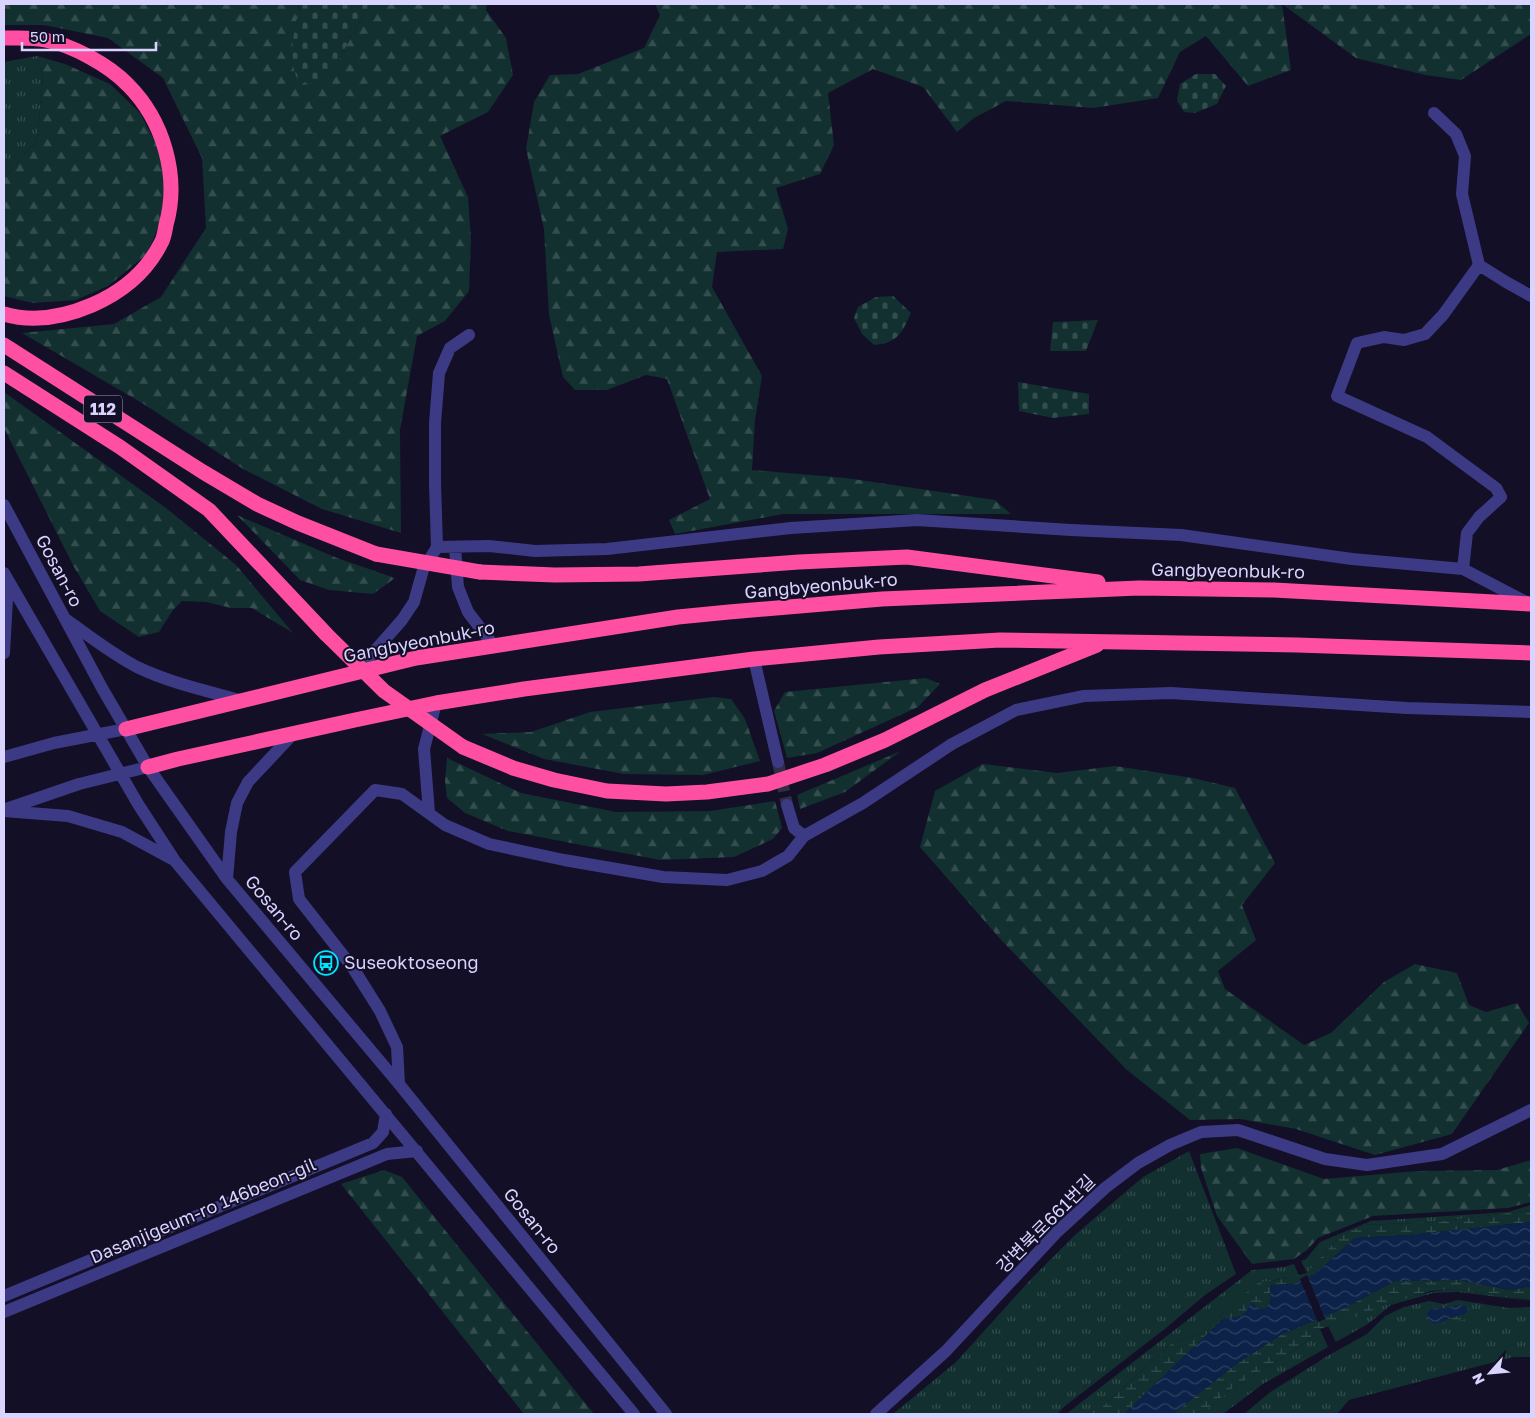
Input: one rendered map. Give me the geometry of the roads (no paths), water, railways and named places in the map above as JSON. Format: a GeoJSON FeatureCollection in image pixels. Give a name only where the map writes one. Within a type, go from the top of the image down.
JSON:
{"type":"FeatureCollection","features":[{"type":"Feature","properties":{"kind":"highway"},"geometry":{"type":"LineString","coordinates":[[4,38],[45,40],[74,49],[98,62],[127,83],[146,105],[162,137],[167,156],[171,188],[169,216],[162,242],[147,265],[132,282],[115,295],[74,313],[57,317],[15,318],[4,314]]}},
{"type":"Feature","properties":{"kind":"highway","name":"112"},"geometry":{"type":"LineString","coordinates":[[4,346],[202,472],[257,504],[298,523],[376,554],[480,572],[555,576],[639,574],[799,562],[907,557],[1139,588]]}},
{"type":"Feature","properties":{"kind":"highway","name":"112"},"geometry":{"type":"LineString","coordinates":[[4,373],[120,447],[209,510],[326,634],[384,691],[463,747],[513,768],[554,780],[607,791],[666,794],[699,793],[768,784],[825,765],[868,747],[985,690],[1104,642]]}},
{"type":"Feature","properties":{"kind":"highway","name":"Gangbyeonbuk-ro"},"geometry":{"type":"LineString","coordinates":[[126,729],[416,658],[678,617],[729,612],[882,599],[1139,588],[1274,590],[1530,604]]}},
{"type":"Feature","properties":{"kind":"highway"},"geometry":{"type":"LineString","coordinates":[[148,767],[436,704],[524,689],[754,659],[879,647],[1000,640],[1297,645],[1531,653]]}},
{"type":"Feature","properties":{"kind":"street"},"geometry":{"type":"LineString","coordinates":[[1434,113],[1456,134],[1465,156],[1462,194],[1479,265],[1531,296]]}},
{"type":"Feature","properties":{"kind":"street"},"geometry":{"type":"LineString","coordinates":[[1463,569],[1467,533],[1479,517],[1501,497],[1496,488],[1427,437],[1337,396],[1358,343],[1384,336],[1404,340],[1425,334],[1443,314],[1479,265]]}},
{"type":"Feature","properties":{"kind":"street"},"geometry":{"type":"LineString","coordinates":[[356,672],[402,620],[414,602],[423,570],[438,547],[435,423],[439,373],[450,348],[469,335]]}},
{"type":"Feature","properties":{"kind":"street","name":"Gosan-ro"},"geometry":{"type":"LineString","coordinates":[[4,505],[63,618],[148,767],[227,879],[399,1084],[666,1414]]}},
{"type":"Feature","properties":{"kind":"street"},"geometry":{"type":"LineString","coordinates":[[438,547],[489,546],[535,550],[607,549],[791,528],[917,520],[1181,535],[1352,560],[1463,569],[1530,604]]}},
{"type":"Feature","properties":{"kind":"street"},"geometry":{"type":"LineString","coordinates":[[455,547],[458,587],[464,604],[494,646]]}},
{"type":"Feature","properties":{"kind":"street"},"geometry":{"type":"LineString","coordinates":[[4,653],[6,577]]}},
{"type":"Feature","properties":{"kind":"street"},"geometry":{"type":"LineString","coordinates":[[6,577],[120,774],[175,861],[634,1414]]}},
{"type":"Feature","properties":{"kind":"street"},"geometry":{"type":"LineString","coordinates":[[63,618],[108,650],[138,667],[172,680],[243,701]]}},
{"type":"Feature","properties":{"kind":"street"},"geometry":{"type":"LineString","coordinates":[[754,659],[778,762]]}},
{"type":"Feature","properties":{"kind":"street"},"geometry":{"type":"LineString","coordinates":[[399,1084],[397,1047],[380,1011],[353,968],[299,899],[295,872],[375,790],[402,794],[445,825],[489,844],[564,860],[663,877],[727,880],[762,871],[788,856],[804,836],[863,802],[952,744],[1016,710],[1084,696],[1171,693],[1407,708],[1531,712]]}},
{"type":"Feature","properties":{"kind":"street"},"geometry":{"type":"LineString","coordinates":[[429,813],[424,750],[436,704]]}},
{"type":"Feature","properties":{"kind":"street"},"geometry":{"type":"LineString","coordinates":[[4,757],[54,743],[126,729]]}},
{"type":"Feature","properties":{"kind":"street"},"geometry":{"type":"LineString","coordinates":[[227,879],[237,803],[248,782],[293,734]]}},
{"type":"Feature","properties":{"kind":"street"},"geometry":{"type":"LineString","coordinates":[[4,810],[79,784],[148,767]]}},
{"type":"Feature","properties":{"kind":"street"},"geometry":{"type":"LineString","coordinates":[[788,805],[794,828],[804,836]]}},
{"type":"Feature","properties":{"kind":"street"},"geometry":{"type":"LineString","coordinates":[[4,810],[68,816],[113,829],[175,861]]}},
{"type":"Feature","properties":{"kind":"street","name":"강변북로661번길"},"geometry":{"type":"LineString","coordinates":[[876,1414],[946,1351],[1057,1232],[1105,1188],[1138,1163],[1170,1145],[1202,1132],[1238,1130],[1325,1159],[1367,1165],[1442,1154],[1531,1110]]}},
{"type":"Feature","properties":{"kind":"street","name":"Dasanjigeum-ro 146beon-gil"},"geometry":{"type":"LineString","coordinates":[[4,1296],[373,1143],[383,1132],[386,1114]]}},
{"type":"Feature","properties":{"kind":"street","name":"Dasanjigeum-ro 146beon-gil"},"geometry":{"type":"LineString","coordinates":[[4,1312],[387,1154],[417,1151]]}},
{"type":"Feature","properties":{"kind":"water"},"geometry":{"type":"Polygon","coordinates":[[[1531,1222],[1531,1286],[1510,1290],[1459,1280],[1395,1281],[1344,1308],[1282,1334],[1235,1365],[1173,1414],[1124,1414],[1223,1319],[1240,1316],[1252,1302],[1260,1310],[1268,1307],[1271,1297],[1270,1285],[1294,1284],[1315,1274],[1355,1238],[1408,1235],[1531,1222]]]}},
{"type":"Feature","properties":{"kind":"water"},"geometry":{"type":"Polygon","coordinates":[[[1458,1305],[1466,1306],[1468,1311],[1465,1314],[1434,1324],[1428,1320],[1427,1313],[1431,1309],[1458,1305]]]}},
{"type":"Feature","properties":{"kind":"tunnel"},"geometry":{"type":"LineString","coordinates":[[778,762],[787,805]]}},
{"type":"Feature","properties":{"kind":"place","name":"Suseoktoseong"},"geometry":{"type":"Point","coordinates":[326,963]}}]}
